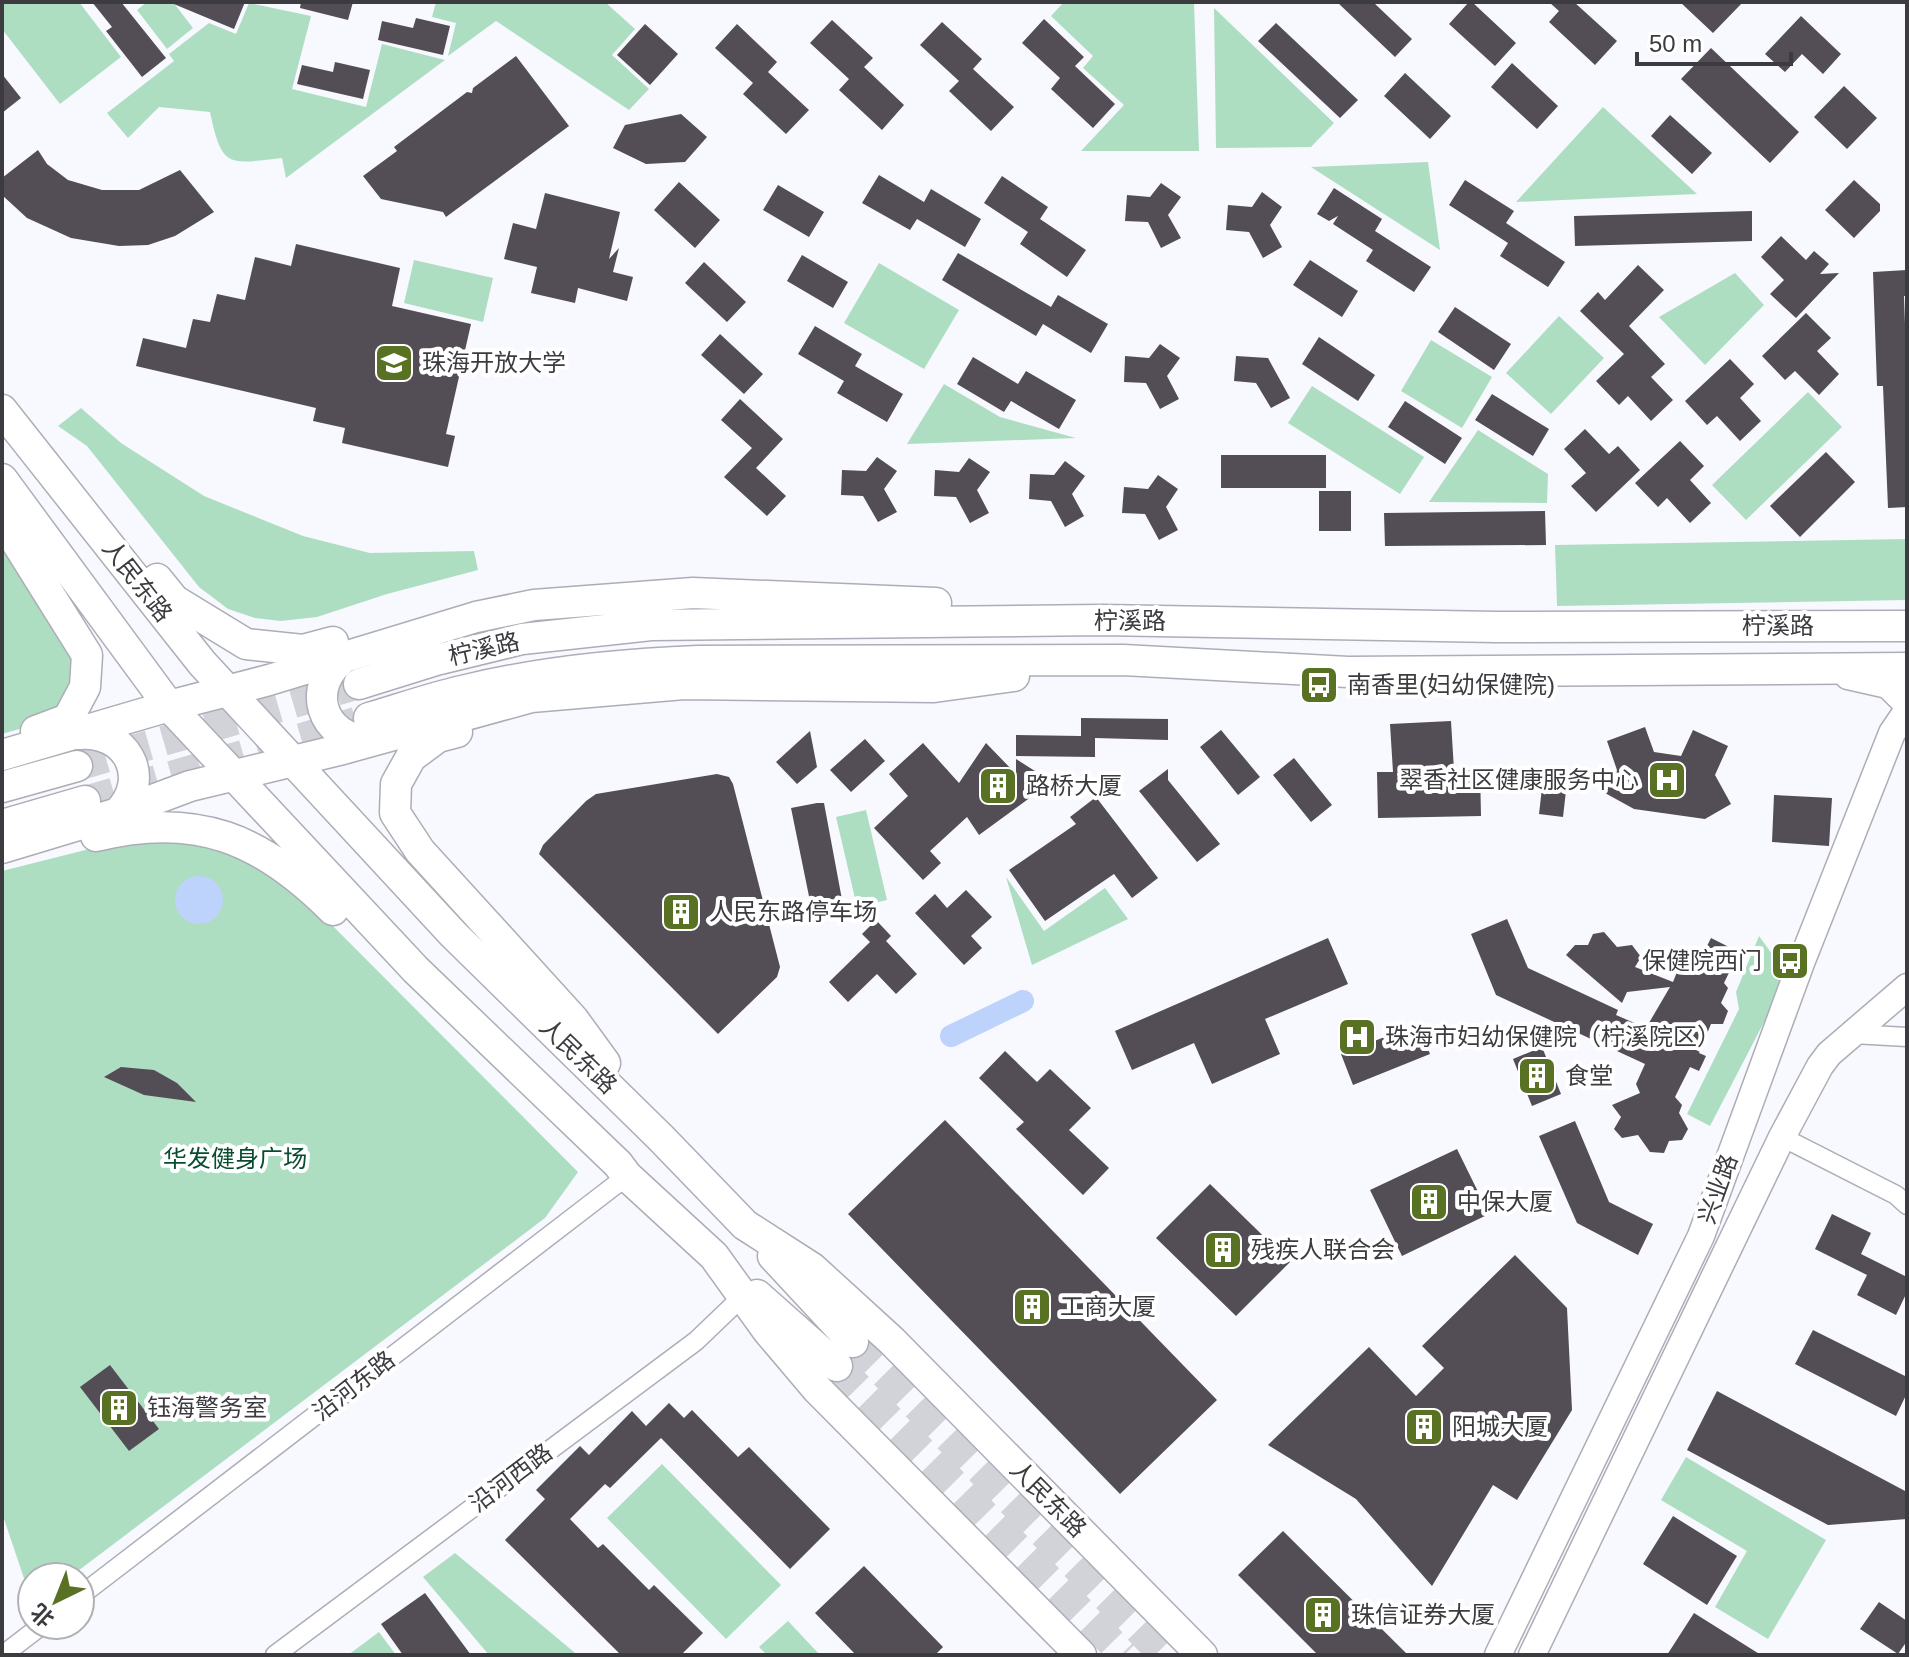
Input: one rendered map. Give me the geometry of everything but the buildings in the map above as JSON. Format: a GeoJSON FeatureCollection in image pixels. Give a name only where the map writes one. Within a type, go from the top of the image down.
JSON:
{"type":"FeatureCollection","features":[{"type":"Feature","properties":{"kind":"main road","name":"人民东路"},"geometry":{"type":"LineString","coordinates":[[2,410],[202,663],[453,934],[745,1225],[838,1288],[1202,1655]]}},
{"type":"Feature","properties":{"kind":"main road"},"geometry":{"type":"LineString","coordinates":[[2,743],[68,719],[85,687],[87,655],[6,497],[49,470],[105,513],[174,600],[246,644],[303,650],[406,621],[476,617]]}},
{"type":"Feature","properties":{"kind":"main road","name":"人民东路"},"geometry":{"type":"LineString","coordinates":[[6,497],[169,706],[416,970],[714,1256],[791,1360],[818,1390],[1081,1655]]}},
{"type":"Feature","properties":{"kind":"main road"},"geometry":{"type":"LineString","coordinates":[[2,755],[476,617],[534,605],[693,593],[1005,605],[1101,620]]}},
{"type":"Feature","properties":{"kind":"main road","name":"柠溪路"},"geometry":{"type":"LineString","coordinates":[[359,684],[436,660],[522,639],[651,625],[1101,620],[1496,627],[1907,626]]}},
{"type":"Feature","properties":{"kind":"main road"},"geometry":{"type":"LineString","coordinates":[[1715,626],[1715,669]]}},
{"type":"Feature","properties":{"kind":"main road"},"geometry":{"type":"LineString","coordinates":[[346,656],[334,665],[324,680],[324,708],[333,726],[343,735],[355,740],[370,729]]}},
{"type":"Feature","properties":{"kind":"main road"},"geometry":{"type":"LineString","coordinates":[[2,848],[118,813],[190,786],[291,760],[370,729],[531,697],[684,684],[934,687],[1123,660]]}},
{"type":"Feature","properties":{"kind":"main road","name":"柠溪路"},"geometry":{"type":"LineString","coordinates":[[370,729],[463,690],[540,675],[632,664],[1123,660],[1348,672],[1907,668]]}},
{"type":"Feature","properties":{"kind":"main road"},"geometry":{"type":"LineString","coordinates":[[1813,669],[1888,685],[1907,704]]}},
{"type":"Feature","properties":{"kind":"main road"},"geometry":{"type":"LineString","coordinates":[[661,1138],[573,1019],[420,851],[395,813],[396,784],[411,757],[438,737],[509,719],[684,684]]}},
{"type":"Feature","properties":{"kind":"main road","name":"兴业路"},"geometry":{"type":"LineString","coordinates":[[1498,1655],[1701,1236],[1809,940],[1892,733],[1907,711]]}},
{"type":"Feature","properties":{"kind":"main road"},"geometry":{"type":"LineString","coordinates":[[73,734],[107,735],[129,758],[134,773],[133,789],[126,805],[118,813]]}},
{"type":"Feature","properties":{"kind":"main road"},"geometry":{"type":"LineString","coordinates":[[2,787],[77,766]]}},
{"type":"Feature","properties":{"kind":"main road"},"geometry":{"type":"LineString","coordinates":[[2,825],[85,801]]}},
{"type":"Feature","properties":{"kind":"main road"},"geometry":{"type":"LineString","coordinates":[[2,864],[121,830],[169,825],[219,833],[274,859],[306,883],[545,1118],[623,1170]]}},
{"type":"Feature","properties":{"kind":"main road"},"geometry":{"type":"LineString","coordinates":[[416,970],[453,934]]}},
{"type":"Feature","properties":{"kind":"main road","name":"兴业路"},"geometry":{"type":"LineString","coordinates":[[1532,1655],[1782,1137],[1820,1066],[1907,987]]}},
{"type":"Feature","properties":{"kind":"main road"},"geometry":{"type":"LineString","coordinates":[[714,1256],[845,1354],[745,1225]]}},
{"type":"Feature","properties":{"kind":"street"},"geometry":{"type":"LineString","coordinates":[[1853,1034],[1907,1037]]}},
{"type":"Feature","properties":{"kind":"street"},"geometry":{"type":"LineString","coordinates":[[1782,1137],[1896,1195],[1907,1205]]}},
{"type":"Feature","properties":{"kind":"street","name":"沿河东路"},"geometry":{"type":"LineString","coordinates":[[96,1583],[623,1170]]}},
{"type":"Feature","properties":{"kind":"street","name":"沿河西路"},"geometry":{"type":"LineString","coordinates":[[275,1655],[696,1341],[743,1296]]}},
{"type":"Feature","properties":{"kind":"street"},"geometry":{"type":"LineString","coordinates":[[3,1655],[24,1649]]}},
{"type":"Feature","properties":{"kind":"green space"},"geometry":{"type":"Polygon","coordinates":[[[2,2],[79,2],[121,57],[60,104],[2,29],[2,2]]]}},
{"type":"Feature","properties":{"kind":"green space"},"geometry":{"type":"Polygon","coordinates":[[[147,2],[173,2],[193,28],[167,49],[137,10],[147,2]]]}},
{"type":"Feature","properties":{"kind":"green space"},"geometry":{"type":"Polygon","coordinates":[[[436,2],[605,2],[635,29],[612,55],[649,89],[629,110],[496,21],[448,56],[456,23],[432,17],[436,2]]]}},
{"type":"Feature","properties":{"kind":"green space"},"geometry":{"type":"Polygon","coordinates":[[[1064,2],[1194,2],[1199,151],[1081,151],[1124,105],[1083,68],[1093,56],[1051,16],[1064,2]]]}},
{"type":"Feature","properties":{"kind":"green space"},"geometry":{"type":"Polygon","coordinates":[[[249,3],[311,16],[292,89],[366,107],[382,44],[445,60],[286,178],[282,158],[230,159],[219,144],[210,112],[159,107],[128,138],[107,113],[174,61],[169,54],[209,23],[236,34],[249,3]]]}},
{"type":"Feature","properties":{"kind":"green space"},"geometry":{"type":"Polygon","coordinates":[[[1214,8],[1334,123],[1311,147],[1216,148],[1214,8]]]}},
{"type":"Feature","properties":{"kind":"green space"},"geometry":{"type":"Polygon","coordinates":[[[1603,107],[1697,194],[1516,202],[1603,107]]]}},
{"type":"Feature","properties":{"kind":"green space"},"geometry":{"type":"Polygon","coordinates":[[[1428,162],[1440,250],[1311,167],[1428,162]]]}},
{"type":"Feature","properties":{"kind":"green space"},"geometry":{"type":"Polygon","coordinates":[[[414,260],[493,278],[483,322],[404,303],[414,260]]]}},
{"type":"Feature","properties":{"kind":"green space"},"geometry":{"type":"Polygon","coordinates":[[[879,263],[959,310],[924,369],[844,323],[879,263]]]}},
{"type":"Feature","properties":{"kind":"green space"},"geometry":{"type":"Polygon","coordinates":[[[1735,273],[1764,305],[1705,365],[1659,317],[1735,273]]]}},
{"type":"Feature","properties":{"kind":"green space"},"geometry":{"type":"Polygon","coordinates":[[[1559,316],[1604,358],[1551,414],[1506,373],[1559,316]]]}},
{"type":"Feature","properties":{"kind":"green space"},"geometry":{"type":"Polygon","coordinates":[[[1431,340],[1492,377],[1462,428],[1401,391],[1431,340]]]}},
{"type":"Feature","properties":{"kind":"green space"},"geometry":{"type":"Polygon","coordinates":[[[944,384],[1000,417],[1076,438],[907,444],[944,384]]]}},
{"type":"Feature","properties":{"kind":"green space"},"geometry":{"type":"Polygon","coordinates":[[[1312,386],[1424,457],[1400,494],[1288,423],[1312,386]]]}},
{"type":"Feature","properties":{"kind":"green space"},"geometry":{"type":"Polygon","coordinates":[[[1808,392],[1842,427],[1746,520],[1712,485],[1808,392]]]}},
{"type":"Feature","properties":{"kind":"green space"},"geometry":{"type":"Polygon","coordinates":[[[81,408],[121,443],[204,496],[303,536],[370,553],[474,551],[478,570],[387,594],[317,617],[281,621],[255,618],[228,609],[199,587],[87,446],[58,426],[81,408]]]}},
{"type":"Feature","properties":{"kind":"green space"},"geometry":{"type":"Polygon","coordinates":[[[1478,430],[1548,474],[1547,503],[1429,502],[1478,430]]]}},
{"type":"Feature","properties":{"kind":"green space"},"geometry":{"type":"Polygon","coordinates":[[[2,533],[82,654],[64,716],[2,734],[2,533]]]}},
{"type":"Feature","properties":{"kind":"green space"},"geometry":{"type":"Polygon","coordinates":[[[1907,539],[1907,600],[1557,606],[1555,545],[1907,539]]]}},
{"type":"Feature","properties":{"kind":"green space"},"geometry":{"type":"Polygon","coordinates":[[[866,810],[887,900],[857,907],[836,817],[866,810]]]}},
{"type":"Feature","properties":{"kind":"green space","name":"华发健身广场"},"geometry":{"type":"Polygon","coordinates":[[[133,838],[207,839],[295,888],[578,1172],[545,1218],[91,1561],[18,1561],[2,1513],[2,871],[133,838]]]}},
{"type":"Feature","properties":{"kind":"green space"},"geometry":{"type":"Polygon","coordinates":[[[1006,877],[1044,931],[1105,888],[1128,919],[1032,965],[1006,877]]]}},
{"type":"Feature","properties":{"kind":"green space"},"geometry":{"type":"Polygon","coordinates":[[[1759,936],[1788,976],[1710,1126],[1687,1114],[1739,1009],[1736,992],[1759,936]]]}},
{"type":"Feature","properties":{"kind":"green space"},"geometry":{"type":"Polygon","coordinates":[[[1686,1457],[1826,1540],[1768,1639],[1715,1607],[1747,1551],[1661,1500],[1686,1457]]]}},
{"type":"Feature","properties":{"kind":"green space"},"geometry":{"type":"Polygon","coordinates":[[[662,1464],[781,1585],[726,1639],[607,1518],[662,1464]]]}},
{"type":"Feature","properties":{"kind":"green space"},"geometry":{"type":"Polygon","coordinates":[[[455,1553],[577,1655],[489,1655],[423,1577],[455,1553]]]}},
{"type":"Feature","properties":{"kind":"green space"},"geometry":{"type":"Polygon","coordinates":[[[788,1621],[820,1655],[767,1655],[759,1647],[788,1621]]]}},
{"type":"Feature","properties":{"kind":"green space"},"geometry":{"type":"Polygon","coordinates":[[[379,1632],[396,1655],[348,1655],[379,1632]]]}},
{"type":"Feature","properties":{"kind":"water"},"geometry":{"type":"Polygon","coordinates":[[[199,876],[208,877],[216,883],[222,891],[222,909],[216,917],[208,923],[199,924],[190,923],[182,917],[176,909],[175,900],[176,891],[182,883],[190,877],[199,876]]]}},
{"type":"Feature","properties":{"kind":"waterway"},"geometry":{"type":"LineString","coordinates":[[951,1036],[1023,1001]]}},
{"type":"Feature","properties":{"kind":"tunnel"},"geometry":{"type":"LineString","coordinates":[[77,766],[359,684]]}},
{"type":"Feature","properties":{"kind":"tunnel"},"geometry":{"type":"LineString","coordinates":[[85,801],[356,722]]}},
{"type":"Feature","properties":{"kind":"tunnel"},"geometry":{"type":"LineString","coordinates":[[853,1342],[1164,1655]]}},
{"type":"Feature","properties":{"kind":"tunnel"},"geometry":{"type":"LineString","coordinates":[[837,1366],[1124,1655]]}},
{"type":"Feature","properties":{"kind":"place","name":"珠海开放大学"},"geometry":{"type":"Point","coordinates":[394,363]}},
{"type":"Feature","properties":{"kind":"place","name":"南香里(妇幼保健院)"},"geometry":{"type":"Point","coordinates":[1319,685]}},
{"type":"Feature","properties":{"kind":"place","name":"翠香社区健康服务中心"},"geometry":{"type":"Point","coordinates":[1667,780]}},
{"type":"Feature","properties":{"kind":"place","name":"路桥大厦"},"geometry":{"type":"Point","coordinates":[998,786]}},
{"type":"Feature","properties":{"kind":"place","name":"人民东路停车场"},"geometry":{"type":"Point","coordinates":[681,912]}},
{"type":"Feature","properties":{"kind":"place","name":"保健院西门"},"geometry":{"type":"Point","coordinates":[1790,961]}},
{"type":"Feature","properties":{"kind":"place","name":"珠海市妇幼保健院（柠溪院区）"},"geometry":{"type":"Point","coordinates":[1357,1037]}},
{"type":"Feature","properties":{"kind":"place","name":"食堂"},"geometry":{"type":"Point","coordinates":[1537,1076]}},
{"type":"Feature","properties":{"kind":"place","name":"中保大厦"},"geometry":{"type":"Point","coordinates":[1429,1202]}},
{"type":"Feature","properties":{"kind":"place","name":"残疾人联合会"},"geometry":{"type":"Point","coordinates":[1223,1250]}},
{"type":"Feature","properties":{"kind":"place","name":"工商大厦"},"geometry":{"type":"Point","coordinates":[1032,1307]}},
{"type":"Feature","properties":{"kind":"place","name":"钰海警务室"},"geometry":{"type":"Point","coordinates":[119,1408]}},
{"type":"Feature","properties":{"kind":"place","name":"阳城大厦"},"geometry":{"type":"Point","coordinates":[1424,1427]}},
{"type":"Feature","properties":{"kind":"place","name":"珠信证券大厦"},"geometry":{"type":"Point","coordinates":[1323,1615]}}]}
